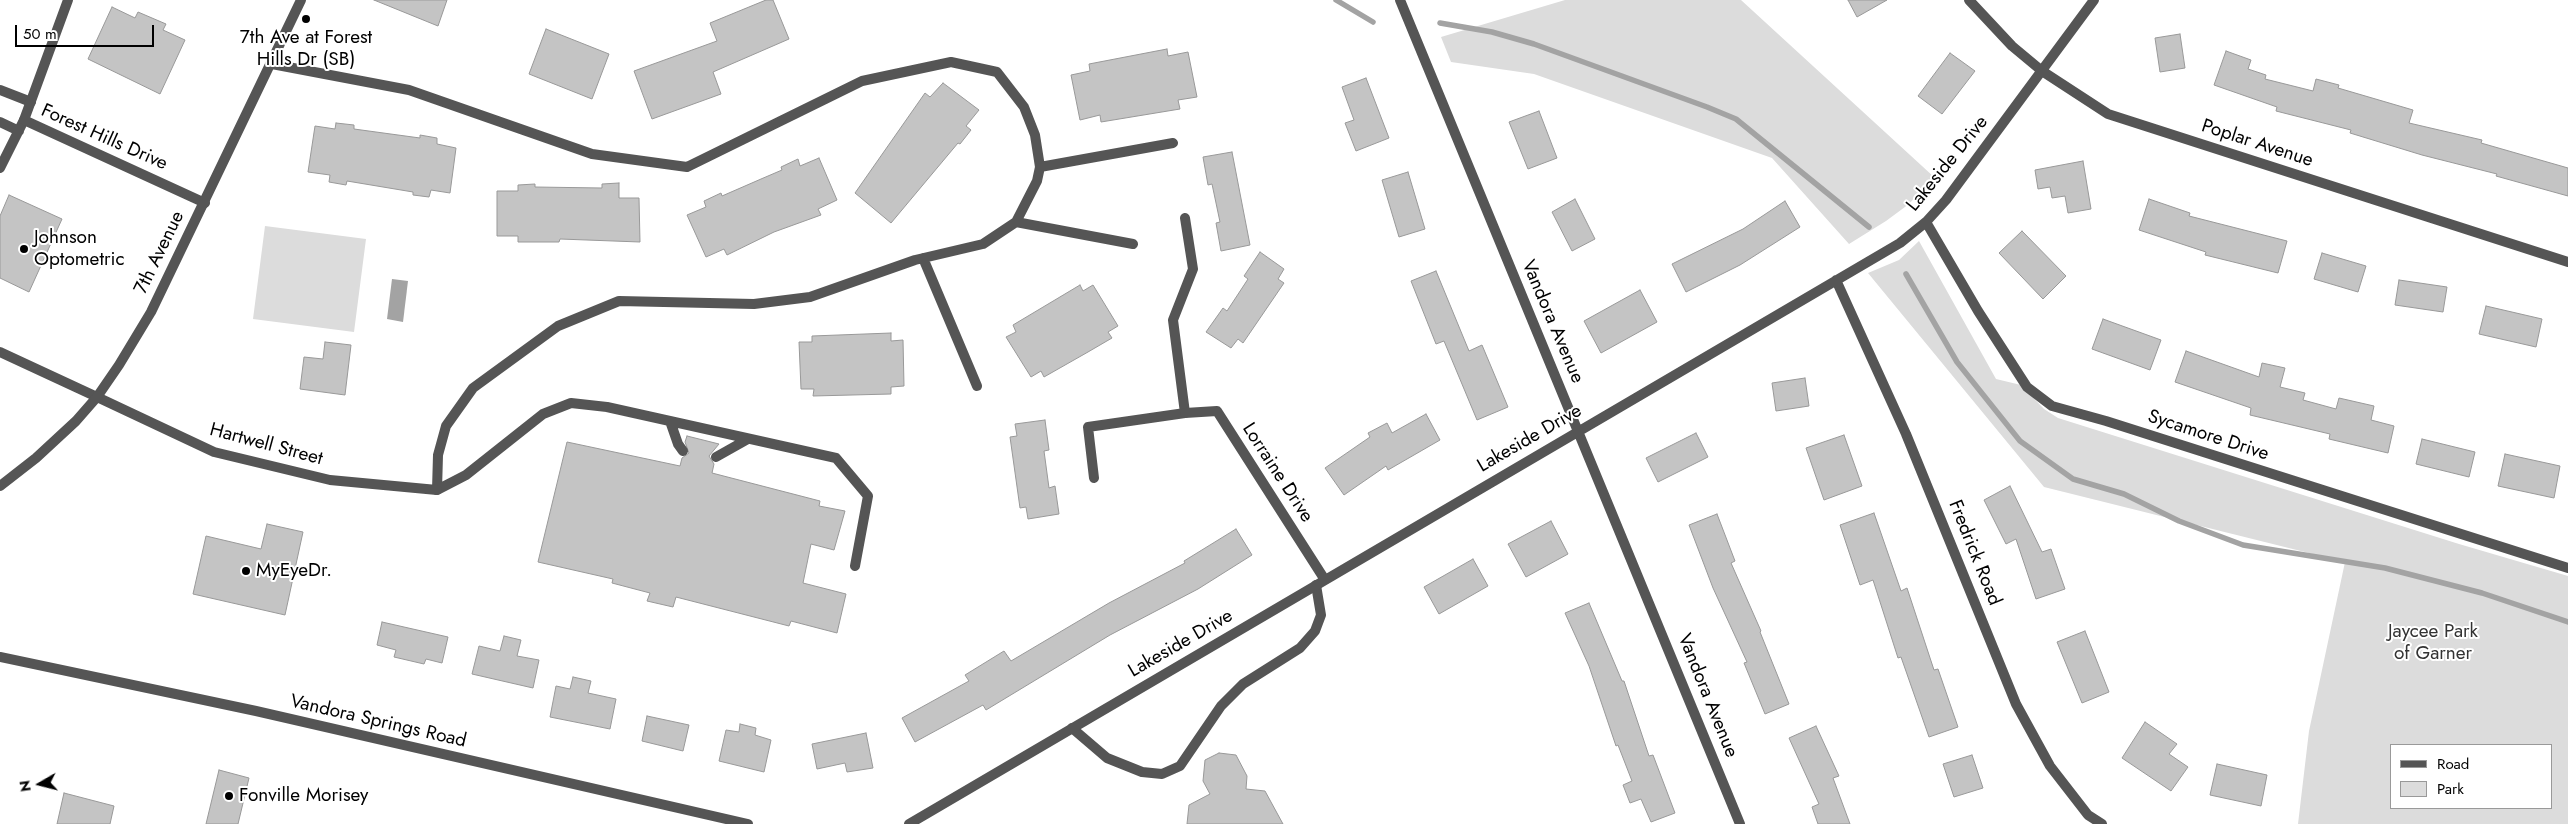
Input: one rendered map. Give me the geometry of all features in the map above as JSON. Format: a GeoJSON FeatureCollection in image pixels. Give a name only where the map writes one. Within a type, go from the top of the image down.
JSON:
{"type":"FeatureCollection","features":[{"type":"Feature","properties":{"kind":"street","name":"Forest Hills Drive"},"geometry":{"type":"LineString","coordinates":[[68,0],[24,120],[205,203]]}},
{"type":"Feature","properties":{"kind":"street","name":"7th Avenue"},"geometry":{"type":"LineString","coordinates":[[0,486],[56,441],[97,397],[151,312],[272,64],[301,0]]}},
{"type":"Feature","properties":{"kind":"street","name":"Vandora Avenue"},"geometry":{"type":"LineString","coordinates":[[1400,0],[1740,824]]}},
{"type":"Feature","properties":{"kind":"street","name":"Poplar Avenue"},"geometry":{"type":"LineString","coordinates":[[1969,0],[2012,46],[2042,71],[2108,114],[2568,262]]}},
{"type":"Feature","properties":{"kind":"street","name":"Lakeside Drive"},"geometry":{"type":"LineString","coordinates":[[909,824],[1900,242],[1926,222],[1982,154],[2094,0]]}},
{"type":"Feature","properties":{"kind":"street"},"geometry":{"type":"LineString","coordinates":[[272,64],[410,90],[592,154],[687,167],[862,81],[951,62],[998,72],[1024,107],[1035,136],[1040,167],[1036,182],[1016,222],[983,244],[923,258],[810,297],[754,304],[619,301],[558,326],[473,388],[446,426],[438,455],[436,490],[466,475],[543,414],[571,403],[607,407],[836,458],[868,496],[855,566]]}},
{"type":"Feature","properties":{"kind":"street"},"geometry":{"type":"LineString","coordinates":[[0,90],[31,102]]}},
{"type":"Feature","properties":{"kind":"street"},"geometry":{"type":"LineString","coordinates":[[0,168],[24,120]]}},
{"type":"Feature","properties":{"kind":"street"},"geometry":{"type":"LineString","coordinates":[[0,122],[19,131]]}},
{"type":"Feature","properties":{"kind":"street"},"geometry":{"type":"LineString","coordinates":[[1040,167],[1173,143]]}},
{"type":"Feature","properties":{"kind":"street"},"geometry":{"type":"LineString","coordinates":[[1094,478],[1088,427],[1185,413],[1173,320],[1193,269],[1185,218]]}},
{"type":"Feature","properties":{"kind":"street"},"geometry":{"type":"LineString","coordinates":[[1016,222],[1133,244]]}},
{"type":"Feature","properties":{"kind":"street","name":"Sycamore Drive"},"geometry":{"type":"LineString","coordinates":[[1926,222],[1978,311],[2027,387],[2052,406],[2106,421],[2568,568]]}},
{"type":"Feature","properties":{"kind":"street"},"geometry":{"type":"LineString","coordinates":[[923,258],[977,386]]}},
{"type":"Feature","properties":{"kind":"street","name":"Fredrick Road"},"geometry":{"type":"LineString","coordinates":[[1836,280],[1906,434],[2016,704],[2050,766],[2088,814],[2102,824]]}},
{"type":"Feature","properties":{"kind":"street","name":"Hartwell Street"},"geometry":{"type":"LineString","coordinates":[[0,352],[214,452],[330,480],[436,490]]}},
{"type":"Feature","properties":{"kind":"street","name":"Lorraine Drive"},"geometry":{"type":"LineString","coordinates":[[1185,413],[1217,412],[1321,583]]}},
{"type":"Feature","properties":{"kind":"street"},"geometry":{"type":"LineString","coordinates":[[670,421],[678,444],[683,451]]}},
{"type":"Feature","properties":{"kind":"street"},"geometry":{"type":"LineString","coordinates":[[716,457],[748,439]]}},
{"type":"Feature","properties":{"kind":"street"},"geometry":{"type":"LineString","coordinates":[[1072,728],[1107,758],[1142,772],[1162,774],[1180,766],[1221,706],[1244,684],[1300,648],[1315,631],[1321,615],[1321,583]]}},
{"type":"Feature","properties":{"kind":"street","name":"Vandora Springs Road"},"geometry":{"type":"LineString","coordinates":[[0,657],[256,712],[748,824]]}},
{"type":"Feature","properties":{"kind":"green space"},"geometry":{"type":"Polygon","coordinates":[[[1565,0],[1741,0],[1934,177],[1909,204],[1849,244],[1772,158],[1534,74],[1451,62],[1441,37],[1565,0]]]}},
{"type":"Feature","properties":{"kind":"green space"},"geometry":{"type":"Polygon","coordinates":[[[265,226],[366,239],[354,332],[253,319],[265,226]]]}},
{"type":"Feature","properties":{"kind":"green space","name":"Jaycee Park of Garner"},"geometry":{"type":"Polygon","coordinates":[[[1919,241],[1996,379],[2021,385],[2044,409],[2058,418],[2459,544],[2568,576],[2568,824],[2298,824],[2309,731],[2345,562],[2044,487],[1868,273],[1899,260],[1919,241]]]}},
{"type":"Feature","properties":{"kind":"shaded area"},"geometry":{"type":"Polygon","coordinates":[[[392,279],[408,281],[403,322],[387,319],[392,279]]]}},
{"type":"Feature","properties":{"kind":"building"},"geometry":{"type":"Polygon","coordinates":[[[374,0],[447,0],[438,26],[374,0]]]}},
{"type":"Feature","properties":{"kind":"building"},"geometry":{"type":"Polygon","coordinates":[[[766,0],[773,0],[789,39],[713,72],[721,94],[652,119],[634,71],[717,41],[710,23],[766,0]]]}},
{"type":"Feature","properties":{"kind":"building"},"geometry":{"type":"Polygon","coordinates":[[[1848,0],[1887,0],[1857,17],[1848,0]]]}},
{"type":"Feature","properties":{"kind":"building"},"geometry":{"type":"Polygon","coordinates":[[[112,7],[135,18],[138,12],[166,24],[163,30],[185,40],[160,94],[88,59],[112,7]]]}},
{"type":"Feature","properties":{"kind":"building"},"geometry":{"type":"Polygon","coordinates":[[[546,29],[609,54],[592,99],[529,74],[546,29]]]}},
{"type":"Feature","properties":{"kind":"building"},"geometry":{"type":"Polygon","coordinates":[[[2180,34],[2185,68],[2160,72],[2155,38],[2180,34]]]}},
{"type":"Feature","properties":{"kind":"building"},"geometry":{"type":"Polygon","coordinates":[[[1167,49],[1168,56],[1188,52],[1197,97],[1178,100],[1180,109],[1101,122],[1100,115],[1080,120],[1071,75],[1090,71],[1089,64],[1167,49]]]}},
{"type":"Feature","properties":{"kind":"building"},"geometry":{"type":"Polygon","coordinates":[[[2226,51],[2251,60],[2248,69],[2266,75],[2265,79],[2313,91],[2316,79],[2339,85],[2338,88],[2413,110],[2409,123],[2482,140],[2481,143],[2568,168],[2568,196],[2496,176],[2497,174],[2422,155],[2350,133],[2351,130],[2276,111],[2277,107],[2214,85],[2226,51]]]}},
{"type":"Feature","properties":{"kind":"building"},"geometry":{"type":"Polygon","coordinates":[[[1950,53],[1975,71],[1942,114],[1918,96],[1950,53]]]}},
{"type":"Feature","properties":{"kind":"building"},"geometry":{"type":"Polygon","coordinates":[[[1366,78],[1389,138],[1356,151],[1345,123],[1354,120],[1342,87],[1366,78]]]}},
{"type":"Feature","properties":{"kind":"building"},"geometry":{"type":"Polygon","coordinates":[[[943,83],[979,110],[966,126],[971,130],[891,223],[855,193],[925,93],[930,97],[943,83]]]}},
{"type":"Feature","properties":{"kind":"building"},"geometry":{"type":"Polygon","coordinates":[[[1539,111],[1557,158],[1528,169],[1509,122],[1539,111]]]}},
{"type":"Feature","properties":{"kind":"building"},"geometry":{"type":"Polygon","coordinates":[[[336,123],[354,125],[354,129],[420,138],[420,135],[437,138],[437,144],[456,148],[450,193],[431,190],[429,197],[413,195],[413,192],[347,181],[346,185],[329,182],[330,175],[308,172],[315,126],[335,129],[336,123]]]}},
{"type":"Feature","properties":{"kind":"building"},"geometry":{"type":"Polygon","coordinates":[[[1232,152],[1250,245],[1221,251],[1216,223],[1220,222],[1212,184],[1208,185],[1203,157],[1232,152]]]}},
{"type":"Feature","properties":{"kind":"building"},"geometry":{"type":"Polygon","coordinates":[[[819,158],[837,200],[818,209],[821,215],[774,232],[727,255],[724,249],[706,257],[687,215],[706,207],[704,201],[721,193],[722,196],[782,170],[781,167],[798,159],[800,166],[819,158]]]}},
{"type":"Feature","properties":{"kind":"building"},"geometry":{"type":"Polygon","coordinates":[[[2083,161],[2091,209],[2068,213],[2065,196],[2052,198],[2050,187],[2038,189],[2035,170],[2083,161]]]}},
{"type":"Feature","properties":{"kind":"building"},"geometry":{"type":"Polygon","coordinates":[[[1408,172],[1425,229],[1399,237],[1382,180],[1408,172]]]}},
{"type":"Feature","properties":{"kind":"building"},"geometry":{"type":"Polygon","coordinates":[[[619,183],[619,198],[639,198],[640,242],[560,239],[559,242],[518,242],[518,236],[497,236],[497,191],[518,191],[518,185],[535,184],[535,187],[602,188],[602,184],[619,183]]]}},
{"type":"Feature","properties":{"kind":"building","name":"Johnson Optometric"},"geometry":{"type":"Polygon","coordinates":[[[9,195],[62,219],[29,292],[0,278],[0,216],[9,195]]]}},
{"type":"Feature","properties":{"kind":"building"},"geometry":{"type":"Polygon","coordinates":[[[1575,199],[1595,239],[1572,251],[1552,212],[1575,199]]]}},
{"type":"Feature","properties":{"kind":"building"},"geometry":{"type":"Polygon","coordinates":[[[2149,199],[2190,213],[2189,216],[2287,241],[2278,273],[2205,255],[2206,252],[2139,230],[2149,199]]]}},
{"type":"Feature","properties":{"kind":"building"},"geometry":{"type":"Polygon","coordinates":[[[1785,201],[1800,227],[1740,265],[1686,292],[1672,264],[1743,229],[1785,201]]]}},
{"type":"Feature","properties":{"kind":"building"},"geometry":{"type":"Polygon","coordinates":[[[2022,231],[2066,276],[2043,299],[1999,253],[2022,231]]]}},
{"type":"Feature","properties":{"kind":"building"},"geometry":{"type":"Polygon","coordinates":[[[1260,252],[1284,269],[1278,279],[1284,283],[1243,343],[1238,339],[1231,348],[1206,332],[1223,308],[1227,311],[1248,279],[1244,276],[1260,252]]]}},
{"type":"Feature","properties":{"kind":"building"},"geometry":{"type":"Polygon","coordinates":[[[2322,253],[2366,266],[2358,292],[2314,279],[2322,253]]]}},
{"type":"Feature","properties":{"kind":"building"},"geometry":{"type":"Polygon","coordinates":[[[1436,271],[1469,351],[1482,345],[1508,407],[1477,420],[1444,341],[1436,344],[1411,281],[1436,271]]]}},
{"type":"Feature","properties":{"kind":"building"},"geometry":{"type":"Polygon","coordinates":[[[2399,280],[2447,287],[2443,312],[2395,305],[2399,280]]]}},
{"type":"Feature","properties":{"kind":"building"},"geometry":{"type":"Polygon","coordinates":[[[1080,285],[1083,291],[1093,285],[1118,326],[1108,332],[1112,338],[1044,377],[1041,371],[1031,377],[1006,337],[1016,332],[1013,325],[1080,285]]]}},
{"type":"Feature","properties":{"kind":"building"},"geometry":{"type":"Polygon","coordinates":[[[1640,290],[1657,322],[1601,353],[1584,321],[1640,290]]]}},
{"type":"Feature","properties":{"kind":"building"},"geometry":{"type":"Polygon","coordinates":[[[2486,306],[2542,319],[2536,347],[2479,334],[2486,306]]]}},
{"type":"Feature","properties":{"kind":"building"},"geometry":{"type":"Polygon","coordinates":[[[2103,319],[2161,340],[2150,370],[2092,349],[2103,319]]]}},
{"type":"Feature","properties":{"kind":"building"},"geometry":{"type":"Polygon","coordinates":[[[891,333],[891,341],[903,340],[904,386],[891,387],[891,394],[813,396],[814,389],[801,389],[799,342],[812,342],[812,336],[891,333]]]}},
{"type":"Feature","properties":{"kind":"building"},"geometry":{"type":"Polygon","coordinates":[[[325,342],[351,345],[345,395],[300,389],[304,357],[323,359],[325,342]]]}},
{"type":"Feature","properties":{"kind":"building"},"geometry":{"type":"Polygon","coordinates":[[[2186,351],[2259,377],[2262,363],[2285,368],[2280,387],[2305,393],[2303,400],[2336,409],[2339,398],[2374,406],[2371,420],[2394,426],[2388,453],[2329,439],[2330,434],[2250,415],[2251,408],[2175,382],[2186,351]]]}},
{"type":"Feature","properties":{"kind":"building"},"geometry":{"type":"Polygon","coordinates":[[[1805,378],[1809,406],[1776,411],[1772,383],[1805,378]]]}},
{"type":"Feature","properties":{"kind":"building"},"geometry":{"type":"Polygon","coordinates":[[[1426,414],[1440,440],[1388,470],[1386,466],[1344,495],[1325,468],[1370,437],[1368,433],[1387,423],[1392,433],[1426,414]]]}},
{"type":"Feature","properties":{"kind":"building"},"geometry":{"type":"Polygon","coordinates":[[[1045,420],[1049,450],[1044,451],[1049,488],[1055,486],[1059,514],[1028,519],[1026,507],[1020,508],[1010,437],[1017,436],[1015,424],[1045,420]]]}},
{"type":"Feature","properties":{"kind":"building"},"geometry":{"type":"Polygon","coordinates":[[[1696,433],[1708,457],[1658,482],[1646,458],[1696,433]]]}},
{"type":"Feature","properties":{"kind":"building"},"geometry":{"type":"Polygon","coordinates":[[[1844,435],[1862,486],[1824,500],[1806,448],[1844,435]]]}},
{"type":"Feature","properties":{"kind":"building"},"geometry":{"type":"Polygon","coordinates":[[[687,436],[719,444],[709,456],[714,464],[712,473],[820,501],[819,506],[845,511],[834,550],[811,544],[803,583],[846,594],[837,633],[791,621],[789,626],[676,597],[673,607],[647,601],[650,593],[612,583],[613,579],[538,562],[567,442],[680,466],[682,458],[689,453],[685,442],[687,436]]]}},
{"type":"Feature","properties":{"kind":"building"},"geometry":{"type":"Polygon","coordinates":[[[2422,439],[2475,452],[2469,477],[2416,464],[2422,439]]]}},
{"type":"Feature","properties":{"kind":"building"},"geometry":{"type":"Polygon","coordinates":[[[2505,454],[2560,466],[2554,498],[2498,486],[2505,454]]]}},
{"type":"Feature","properties":{"kind":"building"},"geometry":{"type":"Polygon","coordinates":[[[2010,486],[2042,552],[2051,549],[2065,589],[2036,599],[2016,539],[2006,544],[1984,500],[2010,486]]]}},
{"type":"Feature","properties":{"kind":"building"},"geometry":{"type":"Polygon","coordinates":[[[1874,513],[1901,591],[1907,588],[1934,670],[1938,669],[1958,727],[1929,737],[1901,657],[1898,658],[1873,580],[1860,585],[1840,525],[1874,513]]]}},
{"type":"Feature","properties":{"kind":"building"},"geometry":{"type":"Polygon","coordinates":[[[1717,514],[1735,561],[1731,563],[1761,631],[1789,704],[1765,714],[1744,663],[1747,662],[1713,588],[1689,525],[1717,514]]]}},
{"type":"Feature","properties":{"kind":"building"},"geometry":{"type":"Polygon","coordinates":[[[1551,521],[1568,554],[1526,577],[1508,544],[1551,521]]]}},
{"type":"Feature","properties":{"kind":"building","name":"MyEyeDr."},"geometry":{"type":"Polygon","coordinates":[[[267,524],[303,532],[285,615],[193,594],[206,536],[261,549],[267,524]]]}},
{"type":"Feature","properties":{"kind":"building"},"geometry":{"type":"Polygon","coordinates":[[[1236,529],[1252,555],[1198,589],[1110,635],[986,710],[983,705],[915,742],[902,718],[969,681],[965,675],[1004,651],[1011,661],[1109,603],[1185,563],[1184,561],[1236,529]]]}},
{"type":"Feature","properties":{"kind":"building"},"geometry":{"type":"Polygon","coordinates":[[[1473,559],[1488,586],[1439,614],[1424,587],[1473,559]]]}},
{"type":"Feature","properties":{"kind":"building"},"geometry":{"type":"Polygon","coordinates":[[[1589,603],[1622,681],[1624,681],[1649,756],[1653,755],[1675,813],[1651,822],[1641,799],[1630,803],[1623,785],[1632,781],[1618,745],[1616,746],[1589,666],[1565,613],[1589,603]]]}},
{"type":"Feature","properties":{"kind":"building"},"geometry":{"type":"Polygon","coordinates":[[[382,622],[448,637],[442,663],[426,659],[424,664],[394,657],[396,650],[377,645],[382,622]]]}},
{"type":"Feature","properties":{"kind":"building"},"geometry":{"type":"Polygon","coordinates":[[[2085,631],[2109,692],[2082,703],[2057,642],[2085,631]]]}},
{"type":"Feature","properties":{"kind":"building"},"geometry":{"type":"Polygon","coordinates":[[[504,636],[521,640],[517,656],[539,660],[533,688],[472,674],[479,646],[500,651],[504,636]]]}},
{"type":"Feature","properties":{"kind":"building"},"geometry":{"type":"Polygon","coordinates":[[[573,677],[591,681],[588,693],[616,699],[610,729],[550,717],[556,686],[570,689],[573,677]]]}},
{"type":"Feature","properties":{"kind":"building"},"geometry":{"type":"Polygon","coordinates":[[[647,716],[689,725],[683,751],[642,741],[647,716]]]}},
{"type":"Feature","properties":{"kind":"building"},"geometry":{"type":"Polygon","coordinates":[[[2145,722],[2177,744],[2169,754],[2188,767],[2171,791],[2122,758],[2145,722]]]}},
{"type":"Feature","properties":{"kind":"building"},"geometry":{"type":"Polygon","coordinates":[[[740,724],[756,728],[755,735],[771,740],[764,772],[719,761],[726,730],[739,732],[740,724]]]}},
{"type":"Feature","properties":{"kind":"building"},"geometry":{"type":"Polygon","coordinates":[[[1816,726],[1839,776],[1833,778],[1850,824],[1818,824],[1812,807],[1819,804],[1789,738],[1816,726]]]}},
{"type":"Feature","properties":{"kind":"building"},"geometry":{"type":"Polygon","coordinates":[[[866,733],[873,768],[847,772],[845,763],[817,769],[812,744],[866,733]]]}},
{"type":"Feature","properties":{"kind":"building"},"geometry":{"type":"Polygon","coordinates":[[[1219,753],[1236,755],[1247,776],[1246,789],[1265,791],[1283,824],[1187,824],[1189,805],[1210,794],[1203,781],[1205,760],[1219,753]]]}},
{"type":"Feature","properties":{"kind":"building"},"geometry":{"type":"Polygon","coordinates":[[[1972,755],[1983,788],[1954,797],[1943,764],[1972,755]]]}},
{"type":"Feature","properties":{"kind":"building"},"geometry":{"type":"Polygon","coordinates":[[[2217,764],[2267,775],[2261,806],[2210,795],[2217,764]]]}},
{"type":"Feature","properties":{"kind":"building","name":"Fonville Morisey"},"geometry":{"type":"Polygon","coordinates":[[[219,770],[249,778],[238,824],[206,824],[219,770]]]}},
{"type":"Feature","properties":{"kind":"building"},"geometry":{"type":"Polygon","coordinates":[[[64,793],[114,806],[110,824],[57,824],[64,793]]]}},
{"type":"Feature","properties":{"kind":"waterway"},"geometry":{"type":"LineString","coordinates":[[1336,0],[1373,22]]}},
{"type":"Feature","properties":{"kind":"waterway"},"geometry":{"type":"LineString","coordinates":[[1440,23],[1492,32],[1534,44],[1736,119],[1869,227]]}},
{"type":"Feature","properties":{"kind":"waterway"},"geometry":{"type":"LineString","coordinates":[[1906,274],[1957,362],[2020,441],[2073,479],[2124,494],[2179,521],[2243,545],[2385,568],[2482,593],[2568,622]]}},
{"type":"Feature","properties":{"kind":"place","name":"7th Ave at Forest Hills Dr (SB)"},"geometry":{"type":"Point","coordinates":[306,19]}},
{"type":"Feature","properties":{"kind":"place","name":"Johnson Optometric"},"geometry":{"type":"Point","coordinates":[24,249]}},
{"type":"Feature","properties":{"kind":"place","name":"MyEyeDr."},"geometry":{"type":"Point","coordinates":[246,571]}},
{"type":"Feature","properties":{"kind":"place","name":"Fonville Morisey"},"geometry":{"type":"Point","coordinates":[229,796]}}]}
